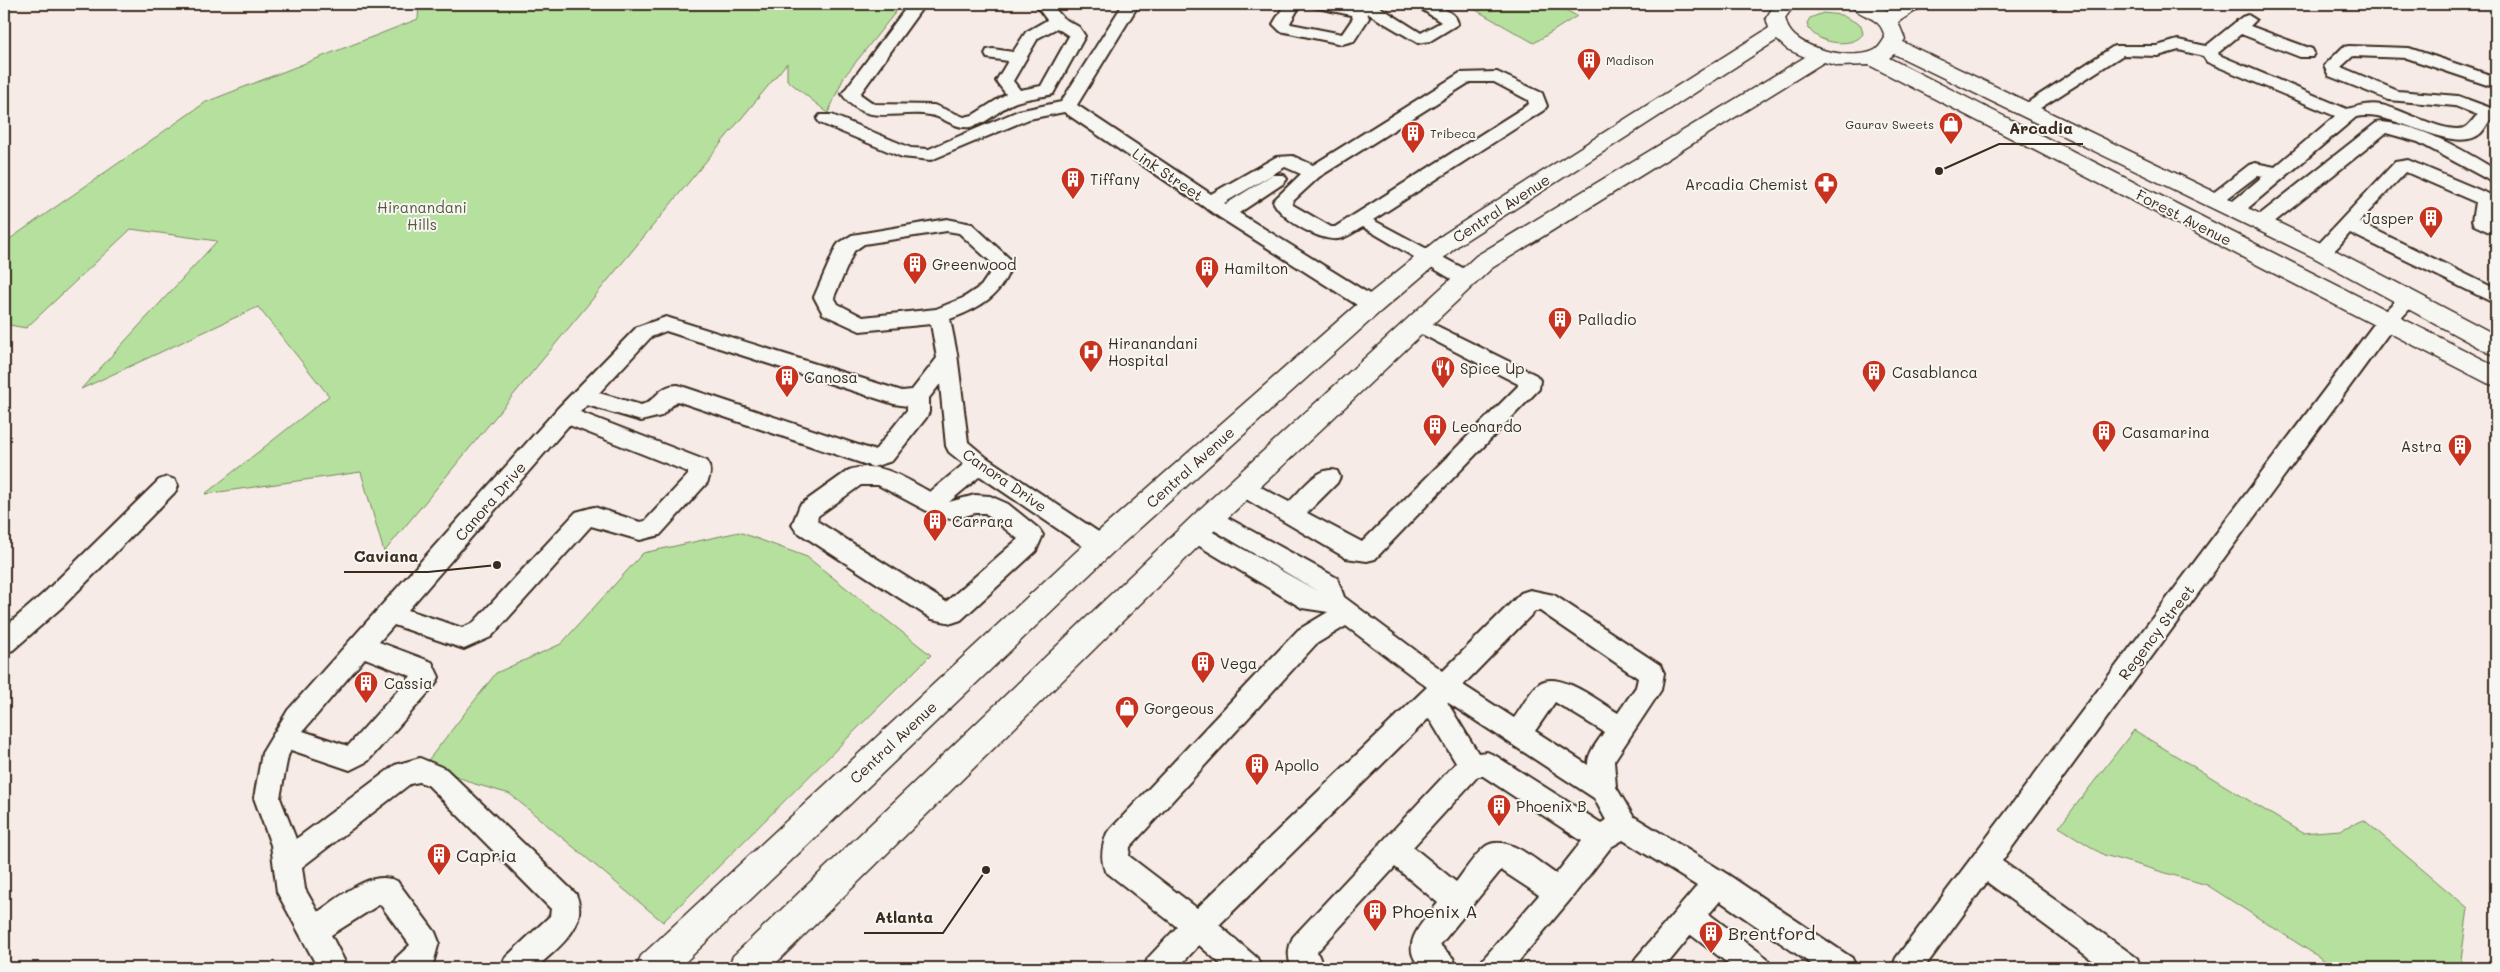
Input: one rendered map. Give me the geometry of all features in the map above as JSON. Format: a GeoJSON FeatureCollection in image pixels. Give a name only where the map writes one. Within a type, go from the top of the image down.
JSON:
{"type":"FeatureCollection","features":[{"type":"Feature","properties":{"kind":"main road"},"geometry":{"type":"LineString","coordinates":[[1778,12],[1794,45],[1820,56],[1847,60],[1872,58],[1888,50],[1892,45],[1894,33],[1887,20],[1860,4]]}},
{"type":"Feature","properties":{"kind":"main road"},"geometry":{"type":"LineString","coordinates":[[1887,20],[1913,4]]}},
{"type":"Feature","properties":{"kind":"main road","name":"Central Avenue"},"geometry":{"type":"LineString","coordinates":[[654,968],[1101,546],[1372,305],[1452,239],[1778,12]]}},
{"type":"Feature","properties":{"kind":"main road","name":"Forest Avenue"},"geometry":{"type":"LineString","coordinates":[[1892,45],[2025,110],[2089,138],[2321,252],[2496,346]]}},
{"type":"Feature","properties":{"kind":"main road"},"geometry":{"type":"LineString","coordinates":[[746,968],[1202,524],[1484,262],[1820,56]]}},
{"type":"Feature","properties":{"kind":"main road","name":"Forest Avenue"},"geometry":{"type":"LineString","coordinates":[[1872,58],[2496,377]]}},
{"type":"Feature","properties":{"kind":"main road"},"geometry":{"type":"LineString","coordinates":[[2062,155],[2089,138]]}},
{"type":"Feature","properties":{"kind":"street"},"geometry":{"type":"LineString","coordinates":[[917,4],[851,94],[857,103],[886,112],[916,108],[935,110],[960,122],[971,122],[1010,99],[1047,90],[1077,36],[1073,30],[1057,21],[1048,4]]}},
{"type":"Feature","properties":{"kind":"street"},"geometry":{"type":"LineString","coordinates":[[826,119],[908,153],[931,155],[1024,115],[1067,106],[1131,4]]}},
{"type":"Feature","properties":{"kind":"street"},"geometry":{"type":"LineString","coordinates":[[1293,4],[1281,24],[1286,28],[1342,39],[1348,38],[1367,6]]}},
{"type":"Feature","properties":{"kind":"street"},"geometry":{"type":"LineString","coordinates":[[1318,4],[1367,6],[1418,38],[1424,38],[1450,24],[1450,21],[1422,4]]}},
{"type":"Feature","properties":{"kind":"street"},"geometry":{"type":"LineString","coordinates":[[1441,4],[1462,17]]}},
{"type":"Feature","properties":{"kind":"street"},"geometry":{"type":"LineString","coordinates":[[1017,97],[1004,81],[1032,35],[1057,21]]}},
{"type":"Feature","properties":{"kind":"street"},"geometry":{"type":"LineString","coordinates":[[2209,52],[2244,24],[2306,53]]}},
{"type":"Feature","properties":{"kind":"street"},"geometry":{"type":"LineString","coordinates":[[2025,110],[2120,50],[2158,51],[2178,45],[2209,52],[2213,58],[2347,116]]}},
{"type":"Feature","properties":{"kind":"street"},"geometry":{"type":"LineString","coordinates":[[2234,210],[2347,116],[2361,108],[2378,109],[2437,130],[2458,134],[2473,131],[2489,117],[2458,101],[2395,96],[2335,72],[2332,66],[2349,51],[2409,53],[2496,83]]}},
{"type":"Feature","properties":{"kind":"street"},"geometry":{"type":"LineString","coordinates":[[993,54],[1018,58]]}},
{"type":"Feature","properties":{"kind":"street"},"geometry":{"type":"LineString","coordinates":[[1226,213],[1466,78],[1497,77],[1536,97],[1539,102],[1538,106],[1339,233],[1327,233],[1286,209],[1282,201],[1306,169]]}},
{"type":"Feature","properties":{"kind":"street","name":"Link Street"},"geometry":{"type":"LineString","coordinates":[[1067,106],[1226,213],[1372,305]]}},
{"type":"Feature","properties":{"kind":"street"},"geometry":{"type":"LineString","coordinates":[[2261,224],[2286,201],[2382,127],[2394,126],[2406,131],[2489,174],[2496,158]]}},
{"type":"Feature","properties":{"kind":"street"},"geometry":{"type":"LineString","coordinates":[[1211,202],[1272,165],[1282,161],[1293,162],[1306,169]]}},
{"type":"Feature","properties":{"kind":"street"},"geometry":{"type":"LineString","coordinates":[[2321,252],[2401,166],[2408,166],[2491,201],[2480,222],[2496,229]]}},
{"type":"Feature","properties":{"kind":"street"},"geometry":{"type":"LineString","coordinates":[[2213,200],[2255,169],[2280,173]]}},
{"type":"Feature","properties":{"kind":"street"},"geometry":{"type":"LineString","coordinates":[[2347,224],[2496,297]]}},
{"type":"Feature","properties":{"kind":"street"},"geometry":{"type":"LineString","coordinates":[[947,225],[965,228],[1002,262],[1000,275],[985,295],[939,316],[860,324],[830,309],[824,296],[846,247],[859,239],[947,225]]}},
{"type":"Feature","properties":{"kind":"street"},"geometry":{"type":"LineString","coordinates":[[1366,228],[1425,262],[1467,279]]}},
{"type":"Feature","properties":{"kind":"street","name":"Regency Street"},"geometry":{"type":"LineString","coordinates":[[1906,968],[2387,321],[2409,299]]}},
{"type":"Feature","properties":{"kind":"street","name":"Canora Drive"},"geometry":{"type":"LineString","coordinates":[[939,316],[947,360],[957,446],[979,464],[1101,546]]}},
{"type":"Feature","properties":{"kind":"street","name":"Canora Drive"},"geometry":{"type":"LineString","coordinates":[[334,968],[291,892],[285,845],[267,798],[275,753],[297,718],[391,614],[565,415],[644,332],[666,324],[902,399],[918,397]]}},
{"type":"Feature","properties":{"kind":"street"},"geometry":{"type":"LineString","coordinates":[[1242,486],[1354,551],[1367,552],[1528,389],[1529,380],[1455,352],[1419,324]]}},
{"type":"Feature","properties":{"kind":"street"},"geometry":{"type":"LineString","coordinates":[[584,396],[642,413],[653,410],[671,393],[678,393],[873,459],[884,455],[918,412],[918,397],[947,360]]}},
{"type":"Feature","properties":{"kind":"street"},"geometry":{"type":"LineString","coordinates":[[391,614],[464,639],[482,630],[584,518],[594,516],[640,531],[652,529],[699,477],[699,467],[565,415]]}},
{"type":"Feature","properties":{"kind":"street"},"geometry":{"type":"LineString","coordinates":[[931,504],[979,464]]}},
{"type":"Feature","properties":{"kind":"street"},"geometry":{"type":"LineString","coordinates":[[857,476],[882,476],[931,504],[941,511],[951,512],[977,504],[990,505],[1031,535],[1028,544],[952,613],[941,612],[804,525],[808,511],[857,476]]}},
{"type":"Feature","properties":{"kind":"street"},"geometry":{"type":"LineString","coordinates":[[1291,514],[1329,477]]}},
{"type":"Feature","properties":{"kind":"street"},"geometry":{"type":"LineString","coordinates":[[4,644],[53,600],[167,486]]}},
{"type":"Feature","properties":{"kind":"street"},"geometry":{"type":"LineString","coordinates":[[1202,524],[1311,601],[1341,608],[1438,692],[1518,734],[1603,789]]}},
{"type":"Feature","properties":{"kind":"street"},"geometry":{"type":"LineString","coordinates":[[1158,968],[1198,926],[1530,600],[1545,602],[1651,673],[1648,690],[1601,759],[1603,789],[1612,831]]}},
{"type":"Feature","properties":{"kind":"street"},"geometry":{"type":"LineString","coordinates":[[1247,968],[1198,926],[1115,862],[1117,842],[1307,637],[1341,608]]}},
{"type":"Feature","properties":{"kind":"street"},"geometry":{"type":"LineString","coordinates":[[285,737],[350,758],[359,753],[426,677],[423,670],[362,646]]}},
{"type":"Feature","properties":{"kind":"street"},"geometry":{"type":"LineString","coordinates":[[1438,692],[1471,765]]}},
{"type":"Feature","properties":{"kind":"street"},"geometry":{"type":"LineString","coordinates":[[1518,734],[1549,692],[1562,692],[1621,729]]}},
{"type":"Feature","properties":{"kind":"street"},"geometry":{"type":"LineString","coordinates":[[1310,968],[1303,961],[1303,947],[1471,765],[1487,764],[1612,831],[1717,883],[1842,968]]}},
{"type":"Feature","properties":{"kind":"street"},"geometry":{"type":"LineString","coordinates":[[287,862],[404,773],[420,770],[437,777],[566,904],[563,922],[515,968]]}},
{"type":"Feature","properties":{"kind":"street"},"geometry":{"type":"LineString","coordinates":[[1494,968],[1612,831]]}},
{"type":"Feature","properties":{"kind":"street"},"geometry":{"type":"LineString","coordinates":[[1394,849],[1457,901]]}},
{"type":"Feature","properties":{"kind":"street"},"geometry":{"type":"LineString","coordinates":[[1443,968],[1426,953],[1426,940],[1495,856],[1506,857],[1559,892]]}},
{"type":"Feature","properties":{"kind":"street"},"geometry":{"type":"LineString","coordinates":[[1984,864],[2127,968]]}},
{"type":"Feature","properties":{"kind":"street"},"geometry":{"type":"LineString","coordinates":[[1646,968],[1717,883]]}},
{"type":"Feature","properties":{"kind":"street"},"geometry":{"type":"LineString","coordinates":[[312,931],[375,891],[387,890],[425,942],[422,954],[406,968]]}},
{"type":"Feature","properties":{"kind":"street"},"geometry":{"type":"LineString","coordinates":[[1689,916],[1757,968]]}},
{"type":"Feature","properties":{"kind":"green space","name":"Hiranandani Hills"},"geometry":{"type":"Polygon","coordinates":[[[419,4],[902,4],[844,77],[828,113],[787,80],[787,63],[384,552],[361,472],[205,494],[329,396],[258,307],[81,389],[217,241],[131,229],[26,328],[4,324],[4,243],[206,102],[418,19],[419,4]]]}},
{"type":"Feature","properties":{"kind":"green space"},"geometry":{"type":"Polygon","coordinates":[[[1465,4],[1555,4],[1577,16],[1534,43],[1465,4]]]}},
{"type":"Feature","properties":{"kind":"green space"},"geometry":{"type":"Polygon","coordinates":[[[1823,13],[1841,15],[1861,25],[1863,34],[1858,39],[1841,43],[1832,42],[1815,35],[1807,23],[1810,18],[1823,13]]]}},
{"type":"Feature","properties":{"kind":"green space"},"geometry":{"type":"Polygon","coordinates":[[[739,532],[807,557],[931,655],[663,922],[510,794],[475,784],[426,763],[496,673],[561,644],[643,553],[739,532]]]}},
{"type":"Feature","properties":{"kind":"green space"},"geometry":{"type":"Polygon","coordinates":[[[2134,730],[2302,833],[2340,830],[2364,820],[2468,908],[2460,968],[2336,968],[2207,885],[2104,855],[2059,827],[2134,730]]]}},
{"type":"Feature","properties":{"kind":"place","name":"Madison"},"geometry":{"type":"Point","coordinates":[1589,81]}},
{"type":"Feature","properties":{"kind":"place","name":"Gaurav Sweets"},"geometry":{"type":"Point","coordinates":[1951,145]}},
{"type":"Feature","properties":{"kind":"place","name":"Tribeca"},"geometry":{"type":"Point","coordinates":[1413,154]}},
{"type":"Feature","properties":{"kind":"place","name":"Arcadia"},"geometry":{"type":"Point","coordinates":[1939,171]}},
{"type":"Feature","properties":{"kind":"place","name":"Tiffany"},"geometry":{"type":"Point","coordinates":[1073,200]}},
{"type":"Feature","properties":{"kind":"place","name":"Arcadia Chemist"},"geometry":{"type":"Point","coordinates":[1826,205]}},
{"type":"Feature","properties":{"kind":"place","name":"Jasper"},"geometry":{"type":"Point","coordinates":[2431,239]}},
{"type":"Feature","properties":{"kind":"place","name":"Greenwood"},"geometry":{"type":"Point","coordinates":[915,285]}},
{"type":"Feature","properties":{"kind":"place","name":"Hamilton"},"geometry":{"type":"Point","coordinates":[1207,289]}},
{"type":"Feature","properties":{"kind":"place","name":"Palladio"},"geometry":{"type":"Point","coordinates":[1560,340]}},
{"type":"Feature","properties":{"kind":"place","name":"Hiranandani Hospital"},"geometry":{"type":"Point","coordinates":[1091,373]}},
{"type":"Feature","properties":{"kind":"place","name":"Spice Up"},"geometry":{"type":"Point","coordinates":[1443,389]}},
{"type":"Feature","properties":{"kind":"place","name":"Casablanca"},"geometry":{"type":"Point","coordinates":[1874,393]}},
{"type":"Feature","properties":{"kind":"place","name":"Canosa"},"geometry":{"type":"Point","coordinates":[787,398]}},
{"type":"Feature","properties":{"kind":"place","name":"Leonardo"},"geometry":{"type":"Point","coordinates":[1435,447]}},
{"type":"Feature","properties":{"kind":"place","name":"Casamarina"},"geometry":{"type":"Point","coordinates":[2104,453]}},
{"type":"Feature","properties":{"kind":"place","name":"Astra"},"geometry":{"type":"Point","coordinates":[2460,467]}},
{"type":"Feature","properties":{"kind":"place","name":"Carrara"},"geometry":{"type":"Point","coordinates":[935,542]}},
{"type":"Feature","properties":{"kind":"place","name":"Caviana"},"geometry":{"type":"Point","coordinates":[497,565]}},
{"type":"Feature","properties":{"kind":"place","name":"Vega"},"geometry":{"type":"Point","coordinates":[1203,684]}},
{"type":"Feature","properties":{"kind":"place","name":"Cassia"},"geometry":{"type":"Point","coordinates":[366,704]}},
{"type":"Feature","properties":{"kind":"place","name":"Gorgeous"},"geometry":{"type":"Point","coordinates":[1127,729]}},
{"type":"Feature","properties":{"kind":"place","name":"Apollo"},"geometry":{"type":"Point","coordinates":[1257,786]}},
{"type":"Feature","properties":{"kind":"place","name":"Phoenix B"},"geometry":{"type":"Point","coordinates":[1499,827]}},
{"type":"Feature","properties":{"kind":"place","name":"Atlanta"},"geometry":{"type":"Point","coordinates":[986,870]}},
{"type":"Feature","properties":{"kind":"place","name":"Capria"},"geometry":{"type":"Point","coordinates":[439,876]}},
{"type":"Feature","properties":{"kind":"place","name":"Phoenix A"},"geometry":{"type":"Point","coordinates":[1375,932]}},
{"type":"Feature","properties":{"kind":"place","name":"Brentford"},"geometry":{"type":"Point","coordinates":[1711,954]}}]}
